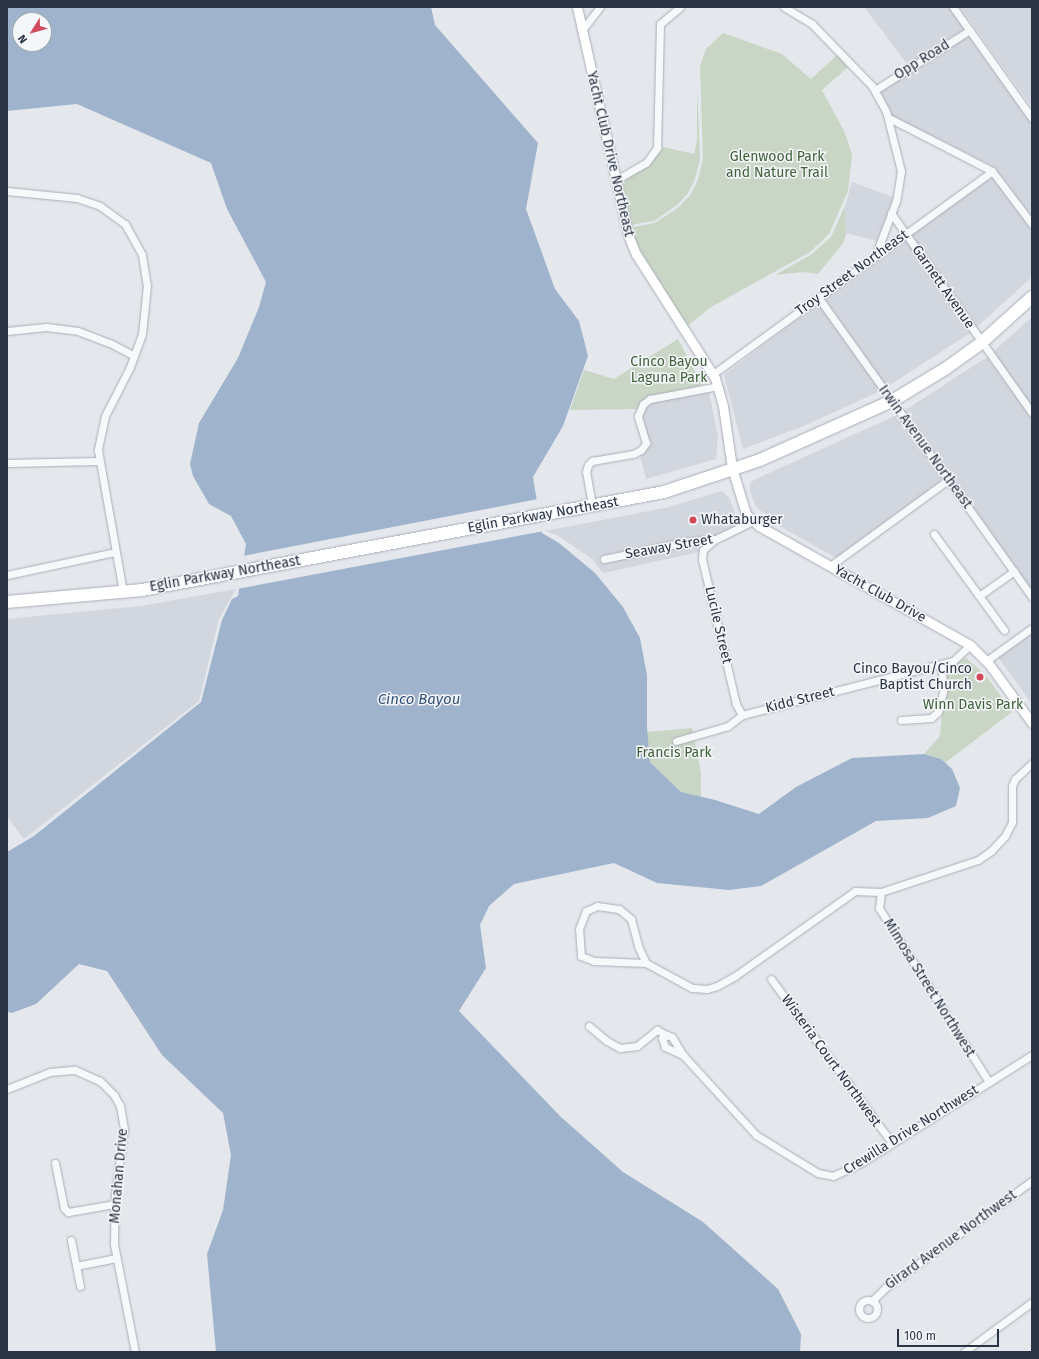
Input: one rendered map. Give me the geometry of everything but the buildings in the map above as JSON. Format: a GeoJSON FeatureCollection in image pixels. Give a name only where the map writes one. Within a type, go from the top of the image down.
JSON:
{"type":"FeatureCollection","features":[{"type":"Feature","properties":{"kind":"highway","name":"Eglin Parkway Northeast"},"geometry":{"type":"LineString","coordinates":[[7,602],[123,592],[224,575],[664,492],[808,440],[892,401],[945,369],[981,343],[1032,297]]}},
{"type":"Feature","properties":{"kind":"street","name":"Yacht Club Drive Northeast"},"geometry":{"type":"LineString","coordinates":[[577,7],[627,231],[636,254],[713,374],[718,386],[732,468]]}},
{"type":"Feature","properties":{"kind":"street"},"geometry":{"type":"LineString","coordinates":[[582,30],[600,7]]}},
{"type":"Feature","properties":{"kind":"street"},"geometry":{"type":"LineString","coordinates":[[616,180],[646,163],[657,148],[660,24],[680,7]]}},
{"type":"Feature","properties":{"kind":"street"},"geometry":{"type":"LineString","coordinates":[[784,7],[808,20],[875,90],[889,118],[901,171],[891,213],[876,255]]}},
{"type":"Feature","properties":{"kind":"street"},"geometry":{"type":"LineString","coordinates":[[953,7],[1032,118]]}},
{"type":"Feature","properties":{"kind":"street","name":"Opp Road"},"geometry":{"type":"LineString","coordinates":[[875,90],[970,30]]}},
{"type":"Feature","properties":{"kind":"street"},"geometry":{"type":"LineString","coordinates":[[889,118],[992,171],[1032,224]]}},
{"type":"Feature","properties":{"kind":"street","name":"Troy Street Northeast"},"geometry":{"type":"LineString","coordinates":[[713,374],[992,171]]}},
{"type":"Feature","properties":{"kind":"street"},"geometry":{"type":"LineString","coordinates":[[7,191],[89,201],[112,213],[132,233],[142,255],[146,275],[142,334],[134,356],[100,428],[99,461],[123,592]]}},
{"type":"Feature","properties":{"kind":"street","name":"Garnett Avenue"},"geometry":{"type":"LineString","coordinates":[[891,213],[981,343],[1032,413]]}},
{"type":"Feature","properties":{"kind":"street","name":"Irwin Avenue Northeast"},"geometry":{"type":"LineString","coordinates":[[818,297],[1032,597]]}},
{"type":"Feature","properties":{"kind":"street"},"geometry":{"type":"LineString","coordinates":[[7,331],[46,327],[78,331],[110,343],[134,356]]}},
{"type":"Feature","properties":{"kind":"street"},"geometry":{"type":"LineString","coordinates":[[592,505],[586,472],[588,465],[592,461],[633,454],[641,450],[646,443],[638,416],[643,404],[650,400],[718,386]]}},
{"type":"Feature","properties":{"kind":"street"},"geometry":{"type":"LineString","coordinates":[[7,463],[99,461]]}},
{"type":"Feature","properties":{"kind":"street","name":"Yacht Club Drive"},"geometry":{"type":"LineString","coordinates":[[732,468],[746,514],[753,521],[970,646],[986,661],[1032,723]]}},
{"type":"Feature","properties":{"kind":"street"},"geometry":{"type":"LineString","coordinates":[[830,566],[948,480]]}},
{"type":"Feature","properties":{"kind":"street","name":"Seaway Street"},"geometry":{"type":"LineString","coordinates":[[604,558],[686,542],[715,539],[753,521]]}},
{"type":"Feature","properties":{"kind":"street"},"geometry":{"type":"LineString","coordinates":[[934,534],[1004,630]]}},
{"type":"Feature","properties":{"kind":"street","name":"Lucile Street"},"geometry":{"type":"LineString","coordinates":[[715,539],[703,550],[702,559],[736,704],[742,715]]}},
{"type":"Feature","properties":{"kind":"street"},"geometry":{"type":"LineString","coordinates":[[7,575],[115,552]]}},
{"type":"Feature","properties":{"kind":"street"},"geometry":{"type":"LineString","coordinates":[[979,596],[1014,571]]}},
{"type":"Feature","properties":{"kind":"street"},"geometry":{"type":"LineString","coordinates":[[986,661],[1032,628]]}},
{"type":"Feature","properties":{"kind":"street","name":"Kidd Street"},"geometry":{"type":"LineString","coordinates":[[742,715],[953,661],[970,646]]}},
{"type":"Feature","properties":{"kind":"street"},"geometry":{"type":"LineString","coordinates":[[901,720],[934,715],[943,692],[942,664]]}},
{"type":"Feature","properties":{"kind":"street"},"geometry":{"type":"LineString","coordinates":[[676,741],[728,726],[742,715]]}},
{"type":"Feature","properties":{"kind":"street"},"geometry":{"type":"LineString","coordinates":[[646,963],[638,946],[634,926],[627,914],[602,905],[586,911],[579,929],[581,956],[594,961],[646,963],[692,988],[707,989],[717,986],[735,976],[855,891],[881,892],[978,860],[991,851],[1005,836],[1012,822],[1012,786],[1015,779],[1032,762]]}},
{"type":"Feature","properties":{"kind":"street","name":"Mimosa Street Northwest"},"geometry":{"type":"LineString","coordinates":[[881,892],[879,908],[989,1082]]}},
{"type":"Feature","properties":{"kind":"street","name":"Wisteria Court Northwest"},"geometry":{"type":"LineString","coordinates":[[771,978],[892,1143]]}},
{"type":"Feature","properties":{"kind":"street"},"geometry":{"type":"LineString","coordinates":[[589,1026],[607,1041],[620,1048],[636,1046],[657,1030],[667,1035]]}},
{"type":"Feature","properties":{"kind":"street","name":"Crewilla Drive Northwest"},"geometry":{"type":"LineString","coordinates":[[684,1055],[662,1045],[662,1038],[667,1035],[672,1037],[684,1055],[753,1132],[818,1173],[833,1176],[845,1172],[1032,1055]]}},
{"type":"Feature","properties":{"kind":"street","name":"Monahan Drive"},"geometry":{"type":"LineString","coordinates":[[7,1090],[62,1070],[92,1076],[108,1088],[120,1106],[124,1129],[115,1204],[116,1258],[135,1352]]}},
{"type":"Feature","properties":{"kind":"street"},"geometry":{"type":"LineString","coordinates":[[55,1163],[64,1208],[68,1212],[115,1204]]}},
{"type":"Feature","properties":{"kind":"street","name":"Girard Avenue Northwest"},"geometry":{"type":"LineString","coordinates":[[872,1301],[885,1288],[1032,1181]]}},
{"type":"Feature","properties":{"kind":"street"},"geometry":{"type":"LineString","coordinates":[[72,1240],[80,1286]]}},
{"type":"Feature","properties":{"kind":"street"},"geometry":{"type":"LineString","coordinates":[[76,1266],[116,1258]]}},
{"type":"Feature","properties":{"kind":"street"},"geometry":{"type":"LineString","coordinates":[[964,1352],[1032,1302]]}},
{"type":"Feature","properties":{"kind":"shaded area"},"geometry":{"type":"Polygon","coordinates":[[[864,7],[949,7],[964,29],[908,65],[864,7]]]}},
{"type":"Feature","properties":{"kind":"shaded area"},"geometry":{"type":"Polygon","coordinates":[[[960,7],[1032,7],[1032,107],[992,52],[960,7]]]}},
{"type":"Feature","properties":{"kind":"shaded area"},"geometry":{"type":"Polygon","coordinates":[[[968,35],[1032,125],[1032,217],[993,166],[892,116],[880,91],[968,35]]]}},
{"type":"Feature","properties":{"kind":"shaded area"},"geometry":{"type":"Polygon","coordinates":[[[991,176],[1032,231],[1032,277],[976,328],[911,234],[991,176]]]}},
{"type":"Feature","properties":{"kind":"shaded area"},"geometry":{"type":"Polygon","coordinates":[[[852,182],[893,197],[877,241],[846,233],[845,206],[852,182]]]}},
{"type":"Feature","properties":{"kind":"shaded area"},"geometry":{"type":"Polygon","coordinates":[[[905,238],[970,333],[887,387],[824,298],[905,238]]]}},
{"type":"Feature","properties":{"kind":"shaded area"},"geometry":{"type":"Polygon","coordinates":[[[818,303],[880,391],[806,425],[743,449],[724,375],[818,303]]]}},
{"type":"Feature","properties":{"kind":"shaded area"},"geometry":{"type":"Polygon","coordinates":[[[1032,317],[1032,406],[993,352],[1032,317]]]}},
{"type":"Feature","properties":{"kind":"shaded area"},"geometry":{"type":"Polygon","coordinates":[[[987,357],[1032,419],[1032,590],[904,411],[987,357]]]}},
{"type":"Feature","properties":{"kind":"shaded area"},"geometry":{"type":"Polygon","coordinates":[[[709,392],[718,436],[716,459],[646,479],[640,455],[649,442],[642,415],[646,406],[651,403],[709,392]]]}},
{"type":"Feature","properties":{"kind":"shaded area"},"geometry":{"type":"Polygon","coordinates":[[[897,415],[943,479],[836,558],[781,527],[756,507],[750,491],[750,483],[754,480],[897,415]]]}},
{"type":"Feature","properties":{"kind":"shaded area"},"geometry":{"type":"Polygon","coordinates":[[[722,491],[729,498],[739,524],[716,535],[686,538],[600,556],[601,563],[705,543],[699,552],[603,573],[592,559],[557,535],[545,531],[665,508],[722,491]]]}},
{"type":"Feature","properties":{"kind":"shaded area"},"geometry":{"type":"Polygon","coordinates":[[[236,589],[219,619],[199,701],[24,839],[7,817],[7,619],[141,606],[236,589]]]}},
{"type":"Feature","properties":{"kind":"shaded area"},"geometry":{"type":"Polygon","coordinates":[[[1032,632],[1032,704],[998,657],[1032,632]]]}},
{"type":"Feature","properties":{"kind":"green space","name":"Glenwood Park and Nature Trail"},"geometry":{"type":"Polygon","coordinates":[[[723,33],[782,54],[811,79],[837,55],[848,67],[822,90],[845,133],[852,155],[848,191],[829,234],[810,252],[711,307],[686,327],[646,265],[629,228],[655,223],[679,207],[691,194],[698,180],[703,159],[700,66],[706,49],[723,33]]]}},
{"type":"Feature","properties":{"kind":"green space"},"geometry":{"type":"Polygon","coordinates":[[[697,85],[700,159],[695,179],[688,193],[677,205],[654,221],[630,225],[620,182],[652,162],[663,147],[694,154],[697,140],[697,85]]]}},
{"type":"Feature","properties":{"kind":"green space"},"geometry":{"type":"Polygon","coordinates":[[[845,206],[846,233],[844,242],[818,274],[803,272],[775,275],[812,254],[831,237],[845,206]]]}},
{"type":"Feature","properties":{"kind":"green space","name":"Cinco Bayou Laguna Park"},"geometry":{"type":"Polygon","coordinates":[[[678,339],[702,385],[662,395],[637,409],[570,410],[584,370],[614,379],[678,339]]]}},
{"type":"Feature","properties":{"kind":"green space","name":"Winn Davis Park"},"geometry":{"type":"Polygon","coordinates":[[[966,658],[986,675],[1012,712],[945,763],[941,759],[924,754],[940,736],[947,666],[966,658]]]}},
{"type":"Feature","properties":{"kind":"green space","name":"Francis Park"},"geometry":{"type":"Polygon","coordinates":[[[692,728],[701,773],[701,797],[681,792],[650,762],[647,732],[692,728]]]}},
{"type":"Feature","properties":{"kind":"water","name":"Cinco Bayou"},"geometry":{"type":"Polygon","coordinates":[[[7,7],[431,7],[435,25],[538,143],[526,209],[555,289],[579,321],[588,356],[563,426],[533,477],[542,533],[559,543],[595,573],[623,607],[640,638],[647,675],[647,727],[650,762],[681,792],[715,800],[759,814],[796,787],[852,758],[924,754],[941,759],[952,769],[960,788],[956,806],[928,818],[876,821],[761,886],[729,890],[657,883],[614,863],[514,884],[489,906],[480,925],[486,968],[459,1011],[561,1117],[623,1172],[703,1222],[778,1289],[801,1334],[800,1352],[216,1352],[207,1254],[223,1210],[231,1155],[223,1113],[162,1055],[107,971],[79,964],[36,1004],[12,1013],[7,1012],[7,852],[34,836],[201,702],[222,620],[232,599],[238,596],[246,544],[231,516],[209,504],[193,476],[190,464],[199,423],[238,358],[259,307],[266,282],[227,209],[211,163],[77,104],[7,111],[7,7]]]}},
{"type":"Feature","properties":{"kind":"pier"},"geometry":{"type":"Polygon","coordinates":[[[538,499],[544,531],[237,589],[243,556],[538,499]]]}},
{"type":"Feature","properties":{"kind":"place","name":"Whataburger"},"geometry":{"type":"Point","coordinates":[693,520]}},
{"type":"Feature","properties":{"kind":"place","name":"Cinco Bayou/Cinco Baptist Church"},"geometry":{"type":"Point","coordinates":[980,677]}}]}
